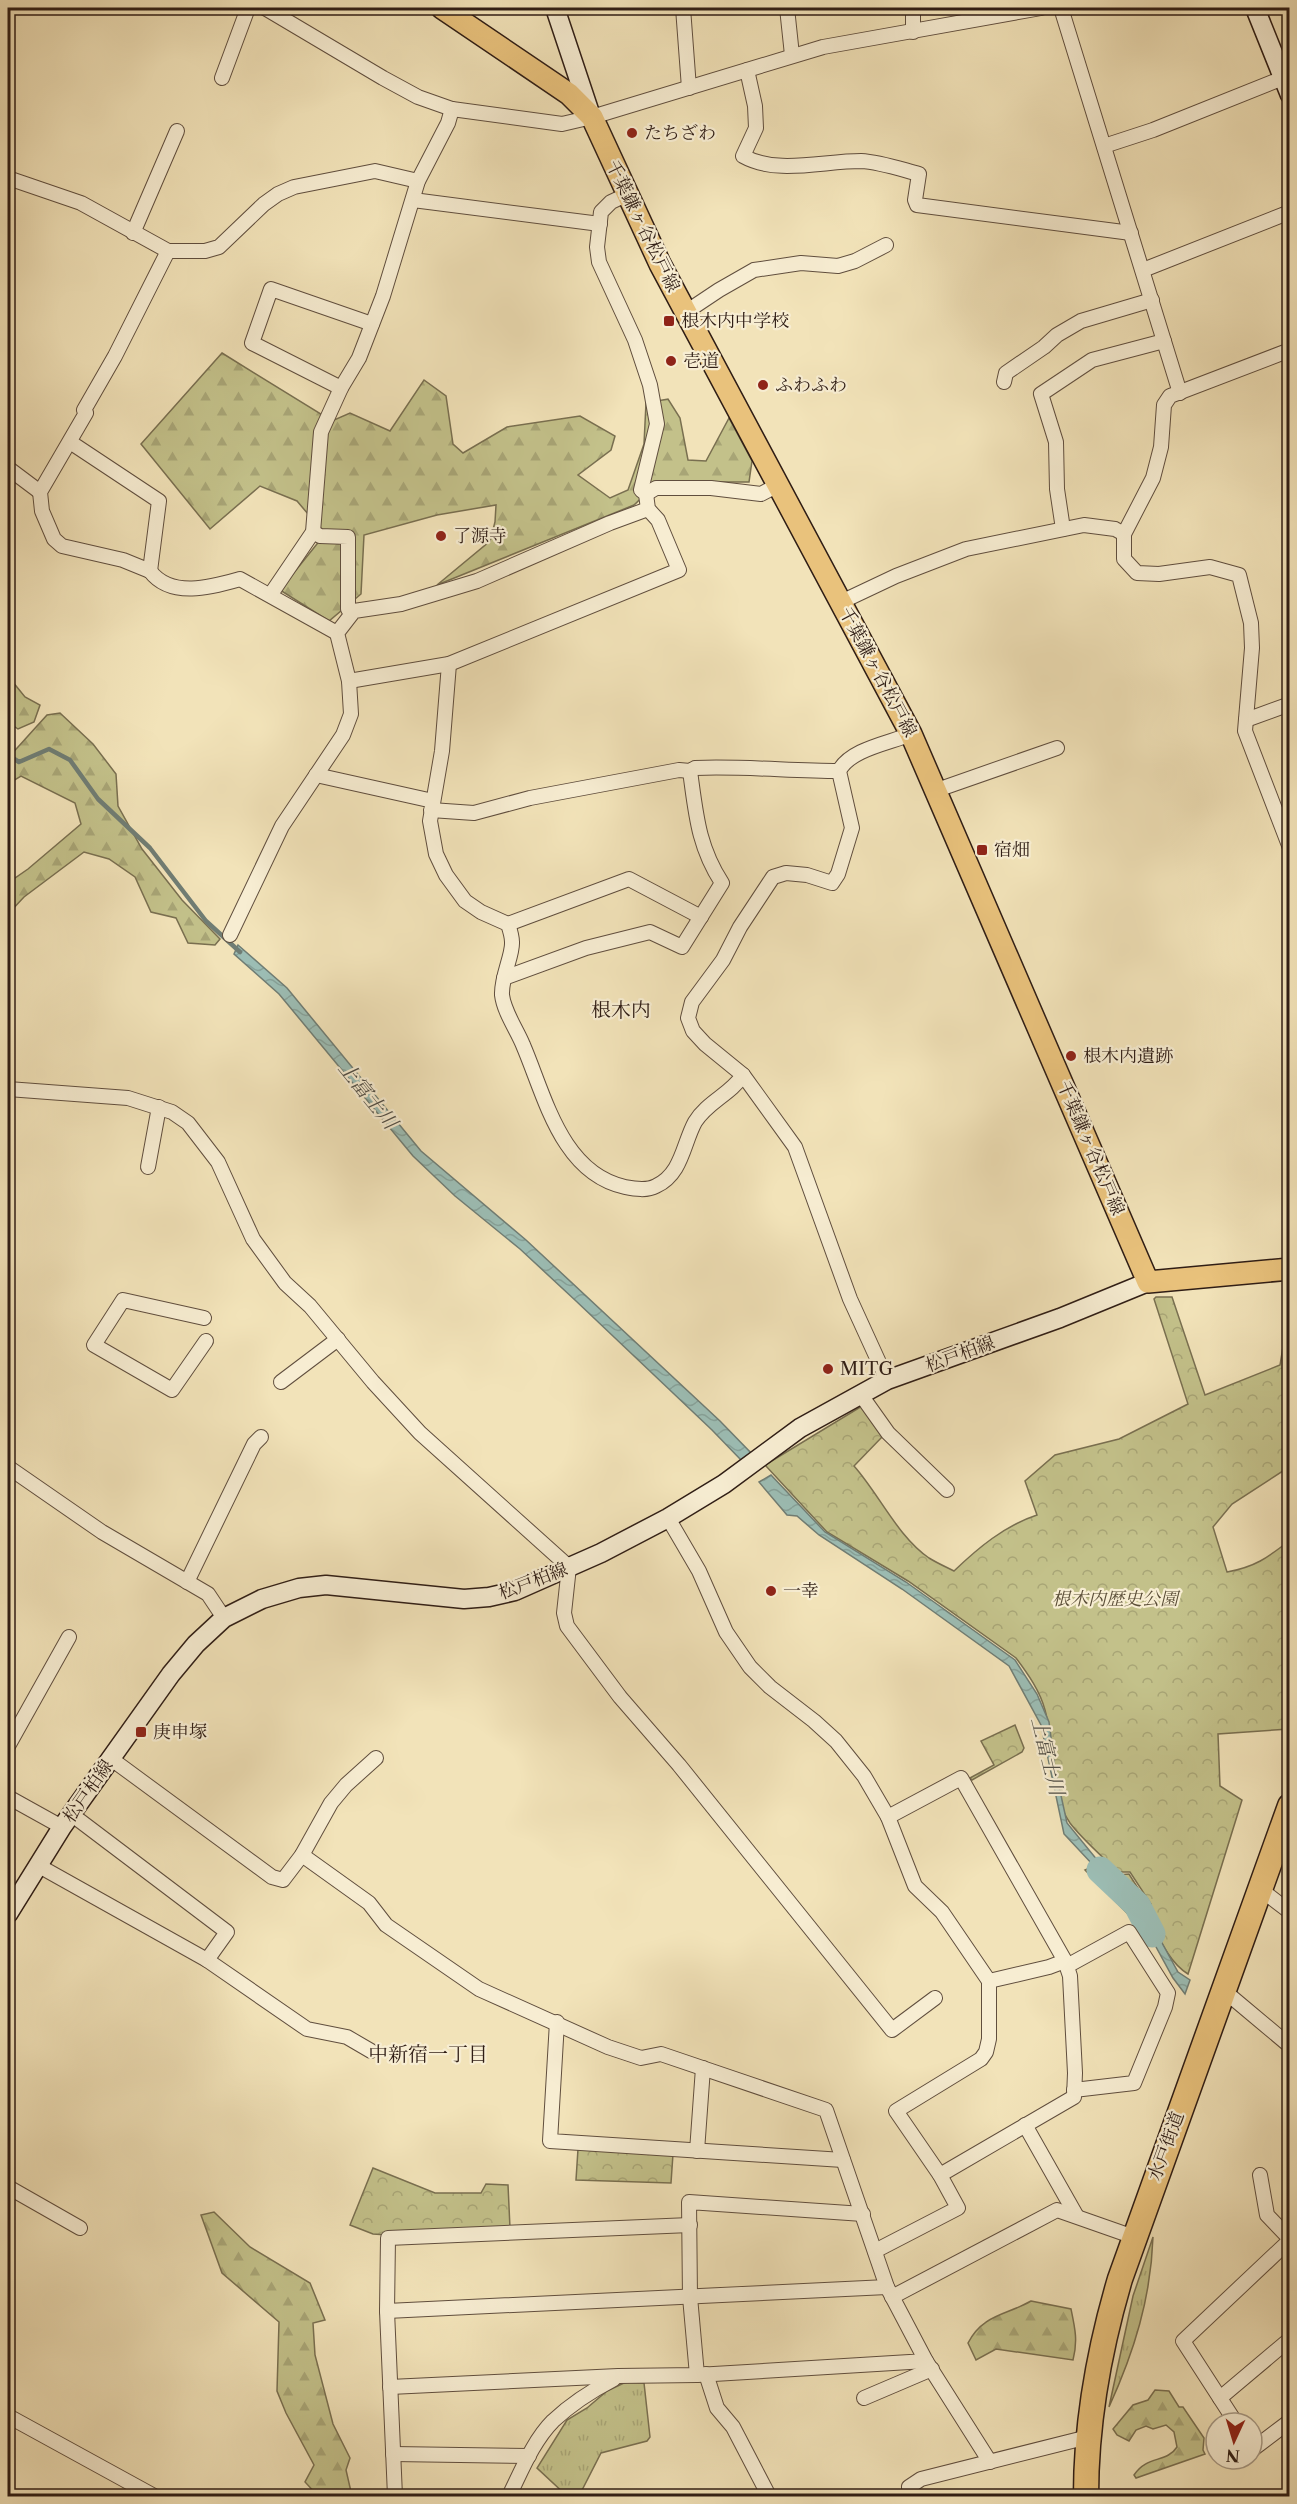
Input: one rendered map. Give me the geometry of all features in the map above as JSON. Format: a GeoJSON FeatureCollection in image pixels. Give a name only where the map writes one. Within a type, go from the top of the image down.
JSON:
{"type":"FeatureCollection","features":[{"type":"Feature","properties":{"kind":"highway","name":"水戸街道"},"geometry":{"type":"LineString","coordinates":[[1086,2496],[1088,2437],[1098,2364],[1108,2319],[1134,2237],[1290,1806]]}},
{"type":"Feature","properties":{"kind":"main road","name":"千葉鎌ヶ谷松戸線"},"geometry":{"type":"LineString","coordinates":[[442,8],[569,94],[592,117],[626,195],[686,312],[911,734],[1148,1282]]}},
{"type":"Feature","properties":{"kind":"main road"},"geometry":{"type":"LineString","coordinates":[[555,8],[592,117]]}},
{"type":"Feature","properties":{"kind":"main road"},"geometry":{"type":"LineString","coordinates":[[1255,8],[1286,86]]}},
{"type":"Feature","properties":{"kind":"main road"},"geometry":{"type":"LineString","coordinates":[[1148,1282],[1290,1269]]}},
{"type":"Feature","properties":{"kind":"main road","name":"松戸柏線"},"geometry":{"type":"LineString","coordinates":[[8,1914],[66,1821],[171,1674],[196,1644],[224,1618],[262,1599],[299,1588],[326,1586],[365,1588],[437,1598],[481,1598],[515,1591],[668,1518],[724,1484],[800,1428],[887,1380],[1060,1318],[1148,1282]]}},
{"type":"Feature","properties":{"kind":"street"},"geometry":{"type":"LineString","coordinates":[[222,78],[248,8]]}},
{"type":"Feature","properties":{"kind":"street"},"geometry":{"type":"LineString","coordinates":[[265,8],[418,97],[452,109],[562,124],[823,47],[1041,8]]}},
{"type":"Feature","properties":{"kind":"street"},"geometry":{"type":"LineString","coordinates":[[683,8],[689,88]]}},
{"type":"Feature","properties":{"kind":"street"},"geometry":{"type":"LineString","coordinates":[[788,8],[792,55]]}},
{"type":"Feature","properties":{"kind":"street"},"geometry":{"type":"LineString","coordinates":[[913,8],[913,32]]}},
{"type":"Feature","properties":{"kind":"street"},"geometry":{"type":"LineString","coordinates":[[1061,8],[1179,393]]}},
{"type":"Feature","properties":{"kind":"street"},"geometry":{"type":"LineString","coordinates":[[747,70],[755,106],[756,128],[742,156],[753,162],[777,166],[844,162],[874,163],[919,174],[915,200],[917,205],[1131,233]]}},
{"type":"Feature","properties":{"kind":"street"},"geometry":{"type":"LineString","coordinates":[[1104,146],[1286,86]]}},
{"type":"Feature","properties":{"kind":"street"},"geometry":{"type":"LineString","coordinates":[[271,594],[313,532],[321,432],[341,388],[359,358],[418,181],[448,123],[452,109]]}},
{"type":"Feature","properties":{"kind":"street"},"geometry":{"type":"LineString","coordinates":[[133,233],[177,131]]}},
{"type":"Feature","properties":{"kind":"street"},"geometry":{"type":"LineString","coordinates":[[8,178],[81,203],[168,251],[205,251],[219,247],[264,204],[294,187],[375,171],[418,181]]}},
{"type":"Feature","properties":{"kind":"street"},"geometry":{"type":"LineString","coordinates":[[350,681],[449,664],[679,570],[658,520],[648,509],[646,494],[641,489],[657,424],[650,385],[635,340],[599,262],[597,247],[601,212],[611,202],[626,195]]}},
{"type":"Feature","properties":{"kind":"street"},"geometry":{"type":"LineString","coordinates":[[413,200],[600,224]]}},
{"type":"Feature","properties":{"kind":"street"},"geometry":{"type":"LineString","coordinates":[[1143,270],[1290,212]]}},
{"type":"Feature","properties":{"kind":"street"},"geometry":{"type":"LineString","coordinates":[[686,312],[754,270],[801,263],[838,266],[855,261],[886,245]]}},
{"type":"Feature","properties":{"kind":"street"},"geometry":{"type":"LineString","coordinates":[[168,251],[115,356],[92,394],[84,410],[86,413],[40,492],[42,511],[54,538],[62,546],[123,560],[150,571],[177,588],[202,588],[240,579],[271,594],[337,633],[350,681],[351,714],[343,735],[282,826],[230,934]]}},
{"type":"Feature","properties":{"kind":"street"},"geometry":{"type":"LineString","coordinates":[[341,388],[252,343],[271,289],[372,324]]}},
{"type":"Feature","properties":{"kind":"street"},"geometry":{"type":"LineString","coordinates":[[1004,382],[1006,373],[1081,321],[1152,300]]}},
{"type":"Feature","properties":{"kind":"street"},"geometry":{"type":"LineString","coordinates":[[1063,529],[1056,442],[1041,394],[1092,360],[1164,340]]}},
{"type":"Feature","properties":{"kind":"street"},"geometry":{"type":"LineString","coordinates":[[1290,351],[1170,396],[1164,405],[1161,447],[1153,478],[1124,534],[1124,559],[1137,573],[1159,574],[1210,567],[1239,575],[1251,623],[1252,640],[1245,731],[1290,848]]}},
{"type":"Feature","properties":{"kind":"street"},"geometry":{"type":"LineString","coordinates":[[70,442],[159,501],[150,571]]}},
{"type":"Feature","properties":{"kind":"street"},"geometry":{"type":"LineString","coordinates":[[8,468],[40,492]]}},
{"type":"Feature","properties":{"kind":"street"},"geometry":{"type":"LineString","coordinates":[[646,494],[656,488],[711,488],[761,494],[778,485]]}},
{"type":"Feature","properties":{"kind":"street"},"geometry":{"type":"LineString","coordinates":[[337,633],[354,611],[401,604],[477,581],[610,523],[648,509]]}},
{"type":"Feature","properties":{"kind":"street"},"geometry":{"type":"LineString","coordinates":[[841,602],[950,553],[1063,529],[1097,526],[1124,534]]}},
{"type":"Feature","properties":{"kind":"street"},"geometry":{"type":"LineString","coordinates":[[313,532],[320,536],[348,537],[348,609],[351,614]]}},
{"type":"Feature","properties":{"kind":"street"},"geometry":{"type":"LineString","coordinates":[[449,664],[442,750],[432,806],[431,831],[436,854],[459,895],[482,912],[508,924],[629,879],[701,917]]}},
{"type":"Feature","properties":{"kind":"street"},"geometry":{"type":"LineString","coordinates":[[1246,720],[1290,704]]}},
{"type":"Feature","properties":{"kind":"street"},"geometry":{"type":"LineString","coordinates":[[887,1380],[850,1299],[795,1147],[743,1075],[705,1044],[693,1031],[688,1018],[692,1002],[723,960],[740,927],[773,877],[786,873],[807,875],[832,883],[838,874],[852,828],[839,771],[843,764],[860,754],[911,734]]}},
{"type":"Feature","properties":{"kind":"street"},"geometry":{"type":"LineString","coordinates":[[937,790],[1057,748]]}},
{"type":"Feature","properties":{"kind":"street"},"geometry":{"type":"LineString","coordinates":[[316,776],[432,806],[474,813],[584,787],[671,771],[690,771],[695,768],[743,766],[774,770],[839,771]]}},
{"type":"Feature","properties":{"kind":"street"},"geometry":{"type":"LineString","coordinates":[[504,978],[586,948],[650,932],[682,946],[722,883],[709,863],[702,844],[690,771]]}},
{"type":"Feature","properties":{"kind":"street"},"geometry":{"type":"LineString","coordinates":[[508,924],[512,947],[504,978],[502,995],[505,1004],[523,1043],[547,1110],[556,1127],[586,1166],[599,1176],[617,1185],[634,1189],[658,1186],[680,1163],[695,1122],[718,1099],[736,1086],[743,1075]]}},
{"type":"Feature","properties":{"kind":"street"},"geometry":{"type":"LineString","coordinates":[[8,1089],[118,1097],[159,1107],[188,1123],[218,1162],[262,1253],[285,1282],[310,1306],[373,1382],[420,1433],[569,1567],[564,1612],[567,1626],[620,1697],[679,1765],[892,2030],[934,1998]]}},
{"type":"Feature","properties":{"kind":"street"},"geometry":{"type":"LineString","coordinates":[[148,1167],[159,1107]]}},
{"type":"Feature","properties":{"kind":"street"},"geometry":{"type":"LineString","coordinates":[[204,1318],[123,1300],[94,1345],[172,1390],[206,1341]]}},
{"type":"Feature","properties":{"kind":"street"},"geometry":{"type":"LineString","coordinates":[[280,1382],[338,1339]]}},
{"type":"Feature","properties":{"kind":"street"},"geometry":{"type":"LineString","coordinates":[[861,1395],[888,1433],[947,1490]]}},
{"type":"Feature","properties":{"kind":"street"},"geometry":{"type":"LineString","coordinates":[[187,1582],[254,1444],[261,1437]]}},
{"type":"Feature","properties":{"kind":"street"},"geometry":{"type":"LineString","coordinates":[[8,1467],[102,1532],[208,1594],[224,1618]]}},
{"type":"Feature","properties":{"kind":"street"},"geometry":{"type":"LineString","coordinates":[[668,1518],[699,1571],[726,1632],[750,1667],[770,1687],[814,1721],[836,1742],[864,1776],[888,1817],[915,1886],[942,1912],[989,1981],[989,2038],[986,2052],[981,2059],[896,2111],[940,2175],[958,2208],[874,2251]]}},
{"type":"Feature","properties":{"kind":"street"},"geometry":{"type":"LineString","coordinates":[[8,1746],[69,1637]]}},
{"type":"Feature","properties":{"kind":"street"},"geometry":{"type":"LineString","coordinates":[[110,1758],[272,1877],[283,1881],[302,1856],[331,1803],[346,1785],[376,1758]]}},
{"type":"Feature","properties":{"kind":"street"},"geometry":{"type":"LineString","coordinates":[[888,1817],[961,1778],[1066,1963],[1070,1987],[1074,2097],[940,2175]]}},
{"type":"Feature","properties":{"kind":"street"},"geometry":{"type":"LineString","coordinates":[[8,1797],[66,1821],[227,1932],[207,1960]]}},
{"type":"Feature","properties":{"kind":"street"},"geometry":{"type":"LineString","coordinates":[[302,1856],[369,1903],[386,1925],[479,1989],[557,2022],[608,2047],[641,2058],[661,2054],[826,2110],[890,2292],[929,2365],[990,2462]]}},
{"type":"Feature","properties":{"kind":"street"},"geometry":{"type":"LineString","coordinates":[[39,1866],[207,1960],[307,2029],[347,2037],[371,2051]]}},
{"type":"Feature","properties":{"kind":"street"},"geometry":{"type":"LineString","coordinates":[[1260,1889],[1290,1912]]}},
{"type":"Feature","properties":{"kind":"street"},"geometry":{"type":"LineString","coordinates":[[989,1981],[1066,1963],[1129,1932],[1168,1993],[1165,2007],[1134,2083],[1074,2090]]}},
{"type":"Feature","properties":{"kind":"street"},"geometry":{"type":"LineString","coordinates":[[1222,1989],[1290,2046]]}},
{"type":"Feature","properties":{"kind":"street"},"geometry":{"type":"LineString","coordinates":[[557,2022],[550,2141],[843,2160]]}},
{"type":"Feature","properties":{"kind":"street"},"geometry":{"type":"LineString","coordinates":[[697,2151],[703,2068]]}},
{"type":"Feature","properties":{"kind":"street"},"geometry":{"type":"LineString","coordinates":[[1025,2125],[1076,2216]]}},
{"type":"Feature","properties":{"kind":"street"},"geometry":{"type":"LineString","coordinates":[[1228,2411],[1183,2342],[1290,2240],[1268,2215],[1260,2175]]}},
{"type":"Feature","properties":{"kind":"street"},"geometry":{"type":"LineString","coordinates":[[8,2187],[80,2228]]}},
{"type":"Feature","properties":{"kind":"street"},"geometry":{"type":"LineString","coordinates":[[769,2496],[733,2427],[717,2408],[701,2375],[690,2297],[689,2202],[863,2214]]}},
{"type":"Feature","properties":{"kind":"street"},"geometry":{"type":"LineString","coordinates":[[387,2311],[690,2297],[890,2292],[1057,2210],[1134,2237]]}},
{"type":"Feature","properties":{"kind":"street"},"geometry":{"type":"LineString","coordinates":[[395,2496],[387,2311],[388,2238],[690,2225]]}},
{"type":"Feature","properties":{"kind":"street"},"geometry":{"type":"LineString","coordinates":[[1220,2398],[1290,2339]]}},
{"type":"Feature","properties":{"kind":"street"},"geometry":{"type":"LineString","coordinates":[[390,2387],[929,2365]]}},
{"type":"Feature","properties":{"kind":"street"},"geometry":{"type":"LineString","coordinates":[[864,2398],[929,2365]]}},
{"type":"Feature","properties":{"kind":"street"},"geometry":{"type":"LineString","coordinates":[[509,2496],[529,2456],[552,2422],[590,2392],[618,2376]]}},
{"type":"Feature","properties":{"kind":"street"},"geometry":{"type":"LineString","coordinates":[[8,2416],[154,2496]]}},
{"type":"Feature","properties":{"kind":"street"},"geometry":{"type":"LineString","coordinates":[[1264,2441],[1290,2421]]}},
{"type":"Feature","properties":{"kind":"street"},"geometry":{"type":"LineString","coordinates":[[911,2496],[909,2487],[921,2478],[1088,2437]]}},
{"type":"Feature","properties":{"kind":"street"},"geometry":{"type":"LineString","coordinates":[[393,2454],[529,2456]]}},
{"type":"Feature","properties":{"kind":"green space"},"geometry":{"type":"Polygon","coordinates":[[[222,353],[332,421],[350,413],[390,431],[424,380],[446,396],[453,444],[463,453],[507,427],[580,416],[615,436],[611,450],[578,475],[610,498],[628,490],[644,444],[646,403],[668,399],[680,418],[688,460],[706,461],[729,418],[752,461],[749,482],[658,482],[634,505],[437,585],[490,541],[495,522],[496,505],[437,515],[364,535],[361,594],[329,621],[280,590],[325,534],[297,501],[260,486],[210,529],[141,444],[222,353]]]}},
{"type":"Feature","properties":{"kind":"green space"},"geometry":{"type":"Polygon","coordinates":[[[8,676],[25,697],[40,705],[34,722],[18,729],[8,722],[8,676]]]}},
{"type":"Feature","properties":{"kind":"green space"},"geometry":{"type":"Polygon","coordinates":[[[60,713],[93,744],[116,774],[118,806],[142,849],[182,900],[220,939],[215,945],[188,943],[176,918],[151,912],[135,877],[109,859],[84,852],[24,897],[8,914],[8,883],[81,824],[75,803],[21,776],[8,784],[8,758],[47,715],[60,713]]]}},
{"type":"Feature","properties":{"kind":"green space","name":"根木内歴史公園"},"geometry":{"type":"Polygon","coordinates":[[[1172,1297],[1205,1395],[1280,1365],[1284,1341],[1289,1338],[1289,1467],[1232,1504],[1213,1527],[1227,1572],[1260,1561],[1289,1541],[1289,1729],[1218,1734],[1220,1786],[1242,1800],[1188,1974],[1175,1963],[1164,1947],[1147,1914],[1151,1904],[1130,1872],[1118,1872],[1070,1823],[1058,1797],[1043,1703],[1037,1689],[1016,1658],[908,1581],[827,1532],[765,1465],[862,1406],[883,1436],[854,1466],[908,1539],[929,1558],[954,1571],[992,1538],[1013,1525],[1037,1515],[1025,1481],[1055,1455],[1119,1439],[1188,1404],[1154,1299],[1172,1297]]]}},
{"type":"Feature","properties":{"kind":"green space"},"geometry":{"type":"Polygon","coordinates":[[[1015,1725],[1024,1748],[1022,1752],[972,1780],[970,1778],[994,1765],[981,1741],[1015,1725]]]}},
{"type":"Feature","properties":{"kind":"green space"},"geometry":{"type":"Polygon","coordinates":[[[1105,1861],[1117,1875],[1129,1874],[1148,1904],[1127,1913],[1085,1870],[1105,1861]]]}},
{"type":"Feature","properties":{"kind":"green space"},"geometry":{"type":"Polygon","coordinates":[[[578,2149],[673,2154],[671,2183],[576,2180],[578,2149]]]}},
{"type":"Feature","properties":{"kind":"green space"},"geometry":{"type":"Polygon","coordinates":[[[373,2168],[435,2193],[481,2193],[486,2184],[508,2185],[510,2228],[388,2235],[373,2234],[350,2225],[373,2168]]]}},
{"type":"Feature","properties":{"kind":"green space"},"geometry":{"type":"Polygon","coordinates":[[[214,2212],[250,2247],[310,2283],[325,2320],[313,2323],[315,2355],[333,2424],[350,2458],[346,2470],[352,2496],[318,2496],[305,2482],[314,2465],[277,2391],[279,2322],[222,2273],[201,2215],[214,2212]]]}},
{"type":"Feature","properties":{"kind":"green space"},"geometry":{"type":"Polygon","coordinates":[[[1153,2237],[1149,2282],[1140,2324],[1109,2407],[1133,2296],[1153,2237]]]}},
{"type":"Feature","properties":{"kind":"green space"},"geometry":{"type":"Polygon","coordinates":[[[1031,2301],[1071,2309],[1076,2341],[1073,2360],[996,2349],[976,2360],[968,2343],[974,2333],[996,2316],[1031,2301]]]}},
{"type":"Feature","properties":{"kind":"green space"},"geometry":{"type":"Polygon","coordinates":[[[626,2382],[644,2383],[650,2437],[647,2441],[601,2453],[579,2496],[567,2496],[537,2468],[567,2420],[587,2408],[607,2391],[626,2382]]]}},
{"type":"Feature","properties":{"kind":"green space"},"geometry":{"type":"Polygon","coordinates":[[[1155,2390],[1169,2391],[1204,2438],[1204,2454],[1136,2478],[1134,2475],[1145,2464],[1168,2455],[1177,2447],[1174,2432],[1166,2425],[1153,2429],[1146,2426],[1136,2430],[1129,2441],[1117,2435],[1113,2429],[1133,2405],[1148,2400],[1155,2390]]]}},
{"type":"Feature","properties":{"kind":"water"},"geometry":{"type":"Polygon","coordinates":[[[238,945],[287,988],[421,1151],[526,1240],[720,1421],[752,1454],[742,1461],[520,1249],[455,1196],[413,1156],[279,994],[234,954],[238,945]]]}},
{"type":"Feature","properties":{"kind":"water"},"geometry":{"type":"Polygon","coordinates":[[[771,1475],[825,1532],[906,1582],[1015,1660],[1037,1694],[1049,1722],[1055,1768],[1067,1823],[1111,1877],[1129,1893],[1123,1897],[1064,1834],[1041,1725],[1009,1666],[902,1589],[819,1535],[797,1516],[787,1515],[759,1482],[771,1475]]]}},
{"type":"Feature","properties":{"kind":"water"},"geometry":{"type":"Polygon","coordinates":[[[1139,1901],[1178,1972],[1190,1980],[1185,1994],[1173,1978],[1137,1912],[1129,1908],[1139,1901]]]}},
{"type":"Feature","properties":{"kind":"waterway","name":"上富士川"},"geometry":{"type":"LineString","coordinates":[[8,755],[19,762],[49,749],[70,760],[98,799],[150,848],[206,921],[240,952]]}},
{"type":"Feature","properties":{"kind":"waterway","name":"上富士川"},"geometry":{"type":"LineString","coordinates":[[1100,1870],[1137,1905],[1152,1934]]}},
{"type":"Feature","properties":{"kind":"place","name":"たちざわ"},"geometry":{"type":"Point","coordinates":[632,133]}},
{"type":"Feature","properties":{"kind":"place","name":"根木内中学校"},"geometry":{"type":"Point","coordinates":[669,321]}},
{"type":"Feature","properties":{"kind":"place","name":"壱道"},"geometry":{"type":"Point","coordinates":[671,361]}},
{"type":"Feature","properties":{"kind":"place","name":"ふわふわ"},"geometry":{"type":"Point","coordinates":[763,385]}},
{"type":"Feature","properties":{"kind":"place","name":"了源寺"},"geometry":{"type":"Point","coordinates":[441,536]}},
{"type":"Feature","properties":{"kind":"place","name":"宿畑"},"geometry":{"type":"Point","coordinates":[982,850]}},
{"type":"Feature","properties":{"kind":"place","name":"根木内遺跡"},"geometry":{"type":"Point","coordinates":[1071,1056]}},
{"type":"Feature","properties":{"kind":"place","name":"MITG"},"geometry":{"type":"Point","coordinates":[828,1369]}},
{"type":"Feature","properties":{"kind":"place","name":"一幸"},"geometry":{"type":"Point","coordinates":[771,1591]}},
{"type":"Feature","properties":{"kind":"place","name":"庚申塚"},"geometry":{"type":"Point","coordinates":[141,1732]}},
{"type":"Feature","properties":{"kind":"district","name":"根木内"},"geometry":{"type":"Point","coordinates":[621,1010]}},
{"type":"Feature","properties":{"kind":"district","name":"中新宿一丁目"},"geometry":{"type":"Point","coordinates":[428,2054]}}]}
